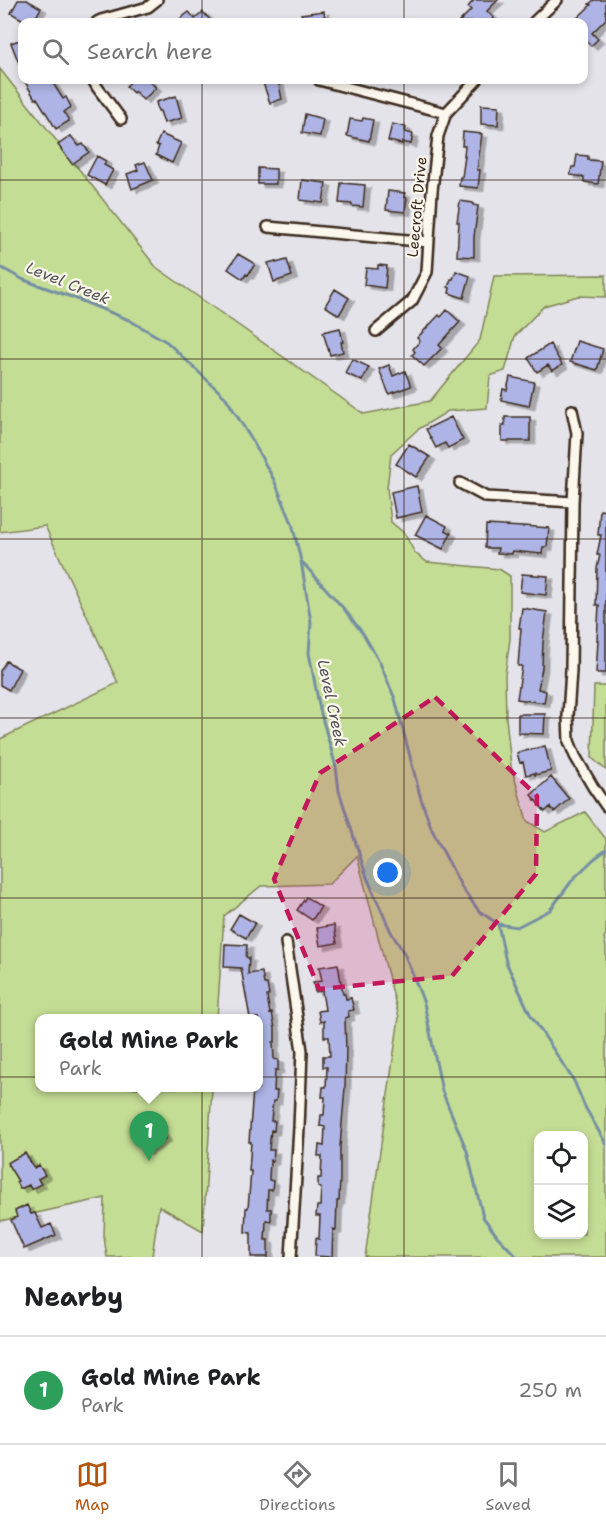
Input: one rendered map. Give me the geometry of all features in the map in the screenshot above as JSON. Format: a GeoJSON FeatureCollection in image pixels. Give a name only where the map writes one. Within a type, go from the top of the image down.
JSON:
{"type":"FeatureCollection","features":[{"type":"Feature","properties":{"kind":"street"},"geometry":{"type":"LineString","coordinates":[[108,18],[148,7],[157,0]]}},
{"type":"Feature","properties":{"kind":"street"},"geometry":{"type":"LineString","coordinates":[[538,18],[557,0]]}},
{"type":"Feature","properties":{"kind":"street"},"geometry":{"type":"LineString","coordinates":[[95,84],[121,119]]}},
{"type":"Feature","properties":{"kind":"street"},"geometry":{"type":"LineString","coordinates":[[334,84],[446,113]]}},
{"type":"Feature","properties":{"kind":"street","name":"Leecroft Drive"},"geometry":{"type":"LineString","coordinates":[[376,331],[412,301],[427,272],[438,136],[446,113],[473,84]]}},
{"type":"Feature","properties":{"kind":"street"},"geometry":{"type":"LineString","coordinates":[[268,226],[429,242]]}},
{"type":"Feature","properties":{"kind":"street"},"geometry":{"type":"LineString","coordinates":[[572,410],[577,433],[573,502],[569,741],[575,756],[606,806]]}},
{"type":"Feature","properties":{"kind":"street"},"geometry":{"type":"LineString","coordinates":[[460,483],[486,497],[573,502]]}},
{"type":"Feature","properties":{"kind":"street"},"geometry":{"type":"LineString","coordinates":[[286,942],[302,1051],[291,1257]]}},
{"type":"Feature","properties":{"kind":"highlighted area"},"geometry":{"type":"Polygon","coordinates":[[[435,697],[537,796],[536,874],[452,976],[319,989],[274,879],[320,773],[435,697]]]}},
{"type":"Feature","properties":{"kind":"green space"},"geometry":{"type":"Polygon","coordinates":[[[0,69],[156,267],[364,414],[430,401],[480,340],[494,276],[606,275],[606,297],[578,296],[544,306],[515,336],[505,371],[490,376],[487,408],[448,411],[417,430],[391,454],[387,488],[391,522],[404,533],[415,553],[427,562],[499,569],[510,576],[510,639],[505,675],[506,718],[511,766],[527,821],[545,832],[585,812],[606,839],[606,934],[604,938],[606,947],[606,1257],[365,1257],[399,1017],[357,856],[329,884],[261,886],[224,916],[217,1014],[35,1014],[35,1092],[212,1092],[203,1231],[159,1206],[152,1257],[107,1257],[104,1237],[105,1198],[0,1221],[0,739],[118,683],[45,526],[0,532],[0,69]]]}},
{"type":"Feature","properties":{"kind":"green space"},"geometry":{"type":"Polygon","coordinates":[[[594,686],[606,686],[606,770],[592,758],[594,686]]]}},
{"type":"Feature","properties":{"kind":"building"},"geometry":{"type":"Polygon","coordinates":[[[18,0],[27,0],[41,8],[36,17],[38,18],[20,18],[11,13],[18,0]]]}},
{"type":"Feature","properties":{"kind":"building"},"geometry":{"type":"Polygon","coordinates":[[[474,0],[498,0],[487,11],[494,18],[463,18],[471,10],[468,7],[474,0]]]}},
{"type":"Feature","properties":{"kind":"building"},"geometry":{"type":"Polygon","coordinates":[[[594,0],[606,0],[606,19],[592,33],[598,39],[591,46],[588,43],[588,18],[577,18],[591,5],[589,4],[594,0]]]}},
{"type":"Feature","properties":{"kind":"building"},"geometry":{"type":"Polygon","coordinates":[[[324,11],[325,18],[302,18],[301,14],[324,11]]]}},
{"type":"Feature","properties":{"kind":"building"},"geometry":{"type":"Polygon","coordinates":[[[189,12],[194,18],[181,18],[189,12]]]}},
{"type":"Feature","properties":{"kind":"building"},"geometry":{"type":"Polygon","coordinates":[[[203,12],[208,18],[196,18],[203,12]]]}},
{"type":"Feature","properties":{"kind":"building"},"geometry":{"type":"Polygon","coordinates":[[[18,40],[18,61],[11,43],[18,40]]]}},
{"type":"Feature","properties":{"kind":"building"},"geometry":{"type":"Polygon","coordinates":[[[26,84],[54,84],[63,99],[66,97],[71,107],[64,112],[69,121],[56,129],[37,98],[35,99],[26,84]]]}},
{"type":"Feature","properties":{"kind":"building"},"geometry":{"type":"Polygon","coordinates":[[[128,84],[152,84],[156,88],[143,100],[135,91],[133,93],[126,86],[128,84]]]}},
{"type":"Feature","properties":{"kind":"building"},"geometry":{"type":"Polygon","coordinates":[[[263,84],[279,84],[282,99],[270,103],[263,84]]]}},
{"type":"Feature","properties":{"kind":"building"},"geometry":{"type":"Polygon","coordinates":[[[176,96],[182,118],[164,123],[156,102],[176,96]]]}},
{"type":"Feature","properties":{"kind":"building"},"geometry":{"type":"Polygon","coordinates":[[[481,105],[499,106],[498,125],[481,124],[481,105]]]}},
{"type":"Feature","properties":{"kind":"building"},"geometry":{"type":"Polygon","coordinates":[[[305,114],[323,119],[320,136],[302,133],[305,114]]]}},
{"type":"Feature","properties":{"kind":"building"},"geometry":{"type":"Polygon","coordinates":[[[363,118],[373,120],[369,141],[347,136],[350,119],[362,121],[363,118]]]}},
{"type":"Feature","properties":{"kind":"building"},"geometry":{"type":"Polygon","coordinates":[[[392,124],[406,127],[405,132],[413,134],[411,144],[388,141],[392,124]]]}},
{"type":"Feature","properties":{"kind":"building"},"geometry":{"type":"Polygon","coordinates":[[[463,132],[482,134],[477,170],[480,170],[478,188],[459,186],[465,156],[465,146],[462,146],[463,132]]]}},
{"type":"Feature","properties":{"kind":"building"},"geometry":{"type":"Polygon","coordinates":[[[161,134],[181,143],[172,163],[156,155],[159,146],[156,145],[161,134]]]}},
{"type":"Feature","properties":{"kind":"building"},"geometry":{"type":"Polygon","coordinates":[[[71,136],[79,146],[83,144],[89,152],[72,164],[58,145],[71,136]]]}},
{"type":"Feature","properties":{"kind":"building"},"geometry":{"type":"Polygon","coordinates":[[[577,155],[588,156],[588,160],[601,161],[598,184],[584,182],[584,177],[570,175],[572,167],[575,167],[577,155]]]}},
{"type":"Feature","properties":{"kind":"building"},"geometry":{"type":"Polygon","coordinates":[[[97,156],[106,161],[104,165],[113,170],[105,185],[87,175],[97,156]]]}},
{"type":"Feature","properties":{"kind":"building"},"geometry":{"type":"Polygon","coordinates":[[[145,162],[153,180],[132,189],[127,174],[138,170],[136,165],[145,162]]]}},
{"type":"Feature","properties":{"kind":"building"},"geometry":{"type":"Polygon","coordinates":[[[258,168],[276,169],[276,184],[258,184],[258,168]]]}},
{"type":"Feature","properties":{"kind":"building"},"geometry":{"type":"Polygon","coordinates":[[[302,180],[326,183],[323,203],[300,200],[302,180]]]}},
{"type":"Feature","properties":{"kind":"building"},"geometry":{"type":"Polygon","coordinates":[[[341,183],[365,185],[363,207],[339,203],[341,183]]]}},
{"type":"Feature","properties":{"kind":"building"},"geometry":{"type":"Polygon","coordinates":[[[388,191],[405,193],[404,197],[407,198],[405,212],[386,210],[388,191]]]}},
{"type":"Feature","properties":{"kind":"building"},"geometry":{"type":"Polygon","coordinates":[[[460,201],[478,206],[474,257],[457,256],[459,222],[457,222],[460,201]]]}},
{"type":"Feature","properties":{"kind":"building"},"geometry":{"type":"Polygon","coordinates":[[[238,254],[255,264],[243,279],[228,269],[238,254]]]}},
{"type":"Feature","properties":{"kind":"building"},"geometry":{"type":"Polygon","coordinates":[[[287,260],[292,276],[274,282],[268,263],[287,260]]]}},
{"type":"Feature","properties":{"kind":"building"},"geometry":{"type":"Polygon","coordinates":[[[378,265],[387,266],[385,288],[364,285],[366,268],[378,269],[378,265]]]}},
{"type":"Feature","properties":{"kind":"building"},"geometry":{"type":"Polygon","coordinates":[[[456,271],[470,276],[464,298],[449,293],[450,288],[448,287],[456,271]]]}},
{"type":"Feature","properties":{"kind":"building"},"geometry":{"type":"Polygon","coordinates":[[[335,289],[349,298],[339,315],[325,306],[335,289]]]}},
{"type":"Feature","properties":{"kind":"building"},"geometry":{"type":"Polygon","coordinates":[[[447,310],[460,322],[439,345],[442,348],[424,366],[412,355],[415,352],[413,349],[420,341],[417,338],[439,315],[441,317],[447,310]]]}},
{"type":"Feature","properties":{"kind":"building"},"geometry":{"type":"Polygon","coordinates":[[[340,328],[343,352],[330,355],[323,332],[340,328]]]}},
{"type":"Feature","properties":{"kind":"building"},"geometry":{"type":"Polygon","coordinates":[[[577,341],[603,349],[597,370],[570,362],[577,341]]]}},
{"type":"Feature","properties":{"kind":"building"},"geometry":{"type":"Polygon","coordinates":[[[550,344],[562,365],[552,371],[548,365],[537,372],[528,358],[550,344]]]}},
{"type":"Feature","properties":{"kind":"building"},"geometry":{"type":"Polygon","coordinates":[[[352,359],[369,367],[362,381],[345,373],[352,359]]]}},
{"type":"Feature","properties":{"kind":"building"},"geometry":{"type":"Polygon","coordinates":[[[389,365],[393,376],[405,371],[411,386],[389,394],[379,369],[389,365]]]}},
{"type":"Feature","properties":{"kind":"building"},"geometry":{"type":"Polygon","coordinates":[[[510,377],[534,382],[529,406],[501,400],[503,389],[507,390],[510,377]]]}},
{"type":"Feature","properties":{"kind":"building"},"geometry":{"type":"Polygon","coordinates":[[[451,417],[463,440],[448,448],[445,443],[436,448],[426,429],[451,417]]]}},
{"type":"Feature","properties":{"kind":"building"},"geometry":{"type":"Polygon","coordinates":[[[505,417],[530,417],[530,441],[502,441],[502,425],[505,425],[505,417]]]}},
{"type":"Feature","properties":{"kind":"building"},"geometry":{"type":"Polygon","coordinates":[[[409,444],[430,457],[416,477],[396,464],[409,444]]]}},
{"type":"Feature","properties":{"kind":"building"},"geometry":{"type":"Polygon","coordinates":[[[417,486],[422,512],[396,518],[391,492],[417,486]]]}},
{"type":"Feature","properties":{"kind":"building"},"geometry":{"type":"Polygon","coordinates":[[[600,510],[606,511],[606,673],[596,673],[599,605],[596,605],[597,568],[600,555],[597,555],[601,535],[598,535],[600,510]]]}},
{"type":"Feature","properties":{"kind":"building"},"geometry":{"type":"Polygon","coordinates":[[[426,515],[447,526],[445,530],[451,533],[443,549],[415,535],[426,515]]]}},
{"type":"Feature","properties":{"kind":"building"},"geometry":{"type":"Polygon","coordinates":[[[486,525],[549,528],[547,547],[543,547],[542,554],[512,551],[512,554],[497,553],[498,548],[485,548],[486,525]]]}},
{"type":"Feature","properties":{"kind":"building"},"geometry":{"type":"Polygon","coordinates":[[[522,574],[548,576],[546,595],[520,592],[522,574]]]}},
{"type":"Feature","properties":{"kind":"building"},"geometry":{"type":"Polygon","coordinates":[[[522,608],[547,612],[538,689],[546,691],[544,703],[517,699],[522,666],[518,666],[522,608]]]}},
{"type":"Feature","properties":{"kind":"building"},"geometry":{"type":"Polygon","coordinates":[[[6,661],[20,669],[9,690],[0,685],[0,671],[6,661]]]}},
{"type":"Feature","properties":{"kind":"building"},"geometry":{"type":"Polygon","coordinates":[[[518,714],[545,714],[544,734],[518,733],[518,714]]]}},
{"type":"Feature","properties":{"kind":"building"},"geometry":{"type":"Polygon","coordinates":[[[545,746],[551,771],[526,775],[523,762],[520,763],[517,753],[545,746]]]}},
{"type":"Feature","properties":{"kind":"building"},"geometry":{"type":"Polygon","coordinates":[[[551,777],[569,799],[554,812],[550,807],[545,812],[531,795],[551,777]]]}},
{"type":"Feature","properties":{"kind":"building"},"geometry":{"type":"Polygon","coordinates":[[[306,897],[321,907],[312,920],[297,910],[306,897]]]}},
{"type":"Feature","properties":{"kind":"building"},"geometry":{"type":"Polygon","coordinates":[[[239,914],[255,923],[246,938],[230,929],[239,914]]]}},
{"type":"Feature","properties":{"kind":"building"},"geometry":{"type":"Polygon","coordinates":[[[334,925],[337,943],[320,946],[317,928],[334,925]]]}},
{"type":"Feature","properties":{"kind":"building"},"geometry":{"type":"Polygon","coordinates":[[[225,944],[247,945],[248,974],[262,972],[264,984],[267,984],[270,1014],[272,1013],[275,1028],[274,1059],[278,1060],[278,1070],[275,1070],[274,1091],[277,1091],[276,1101],[273,1101],[271,1121],[275,1121],[274,1131],[271,1130],[269,1150],[274,1150],[273,1161],[270,1160],[269,1180],[273,1181],[272,1190],[268,1190],[267,1209],[271,1209],[271,1221],[266,1220],[265,1240],[268,1240],[268,1257],[251,1257],[251,1233],[245,1232],[251,1171],[249,1171],[251,1142],[249,1142],[253,1092],[263,1092],[263,1014],[249,1014],[241,968],[224,967],[225,944]]]}},
{"type":"Feature","properties":{"kind":"building"},"geometry":{"type":"Polygon","coordinates":[[[338,964],[343,994],[346,999],[351,998],[354,1010],[348,1011],[349,1017],[345,1018],[345,1088],[340,1147],[339,1201],[337,1201],[336,1230],[333,1229],[331,1257],[315,1256],[316,1238],[319,1239],[320,1216],[316,1216],[317,1206],[320,1206],[321,1188],[318,1187],[318,1178],[321,1178],[322,1156],[318,1156],[319,1145],[324,1146],[325,1127],[320,1126],[321,1115],[324,1115],[325,1097],[322,1097],[323,1087],[326,1087],[327,1067],[323,1067],[323,1056],[330,1056],[329,1037],[324,1037],[324,1021],[320,1022],[318,1011],[325,1010],[322,991],[315,992],[313,982],[322,981],[319,967],[338,964]]]}},
{"type":"Feature","properties":{"kind":"building"},"geometry":{"type":"Polygon","coordinates":[[[161,1131],[166,1138],[146,1152],[141,1145],[161,1131]]]}},
{"type":"Feature","properties":{"kind":"building"},"geometry":{"type":"Polygon","coordinates":[[[25,1153],[34,1168],[39,1165],[45,1175],[38,1179],[41,1184],[31,1189],[29,1185],[20,1189],[7,1163],[25,1153]]]}},
{"type":"Feature","properties":{"kind":"building"},"geometry":{"type":"Polygon","coordinates":[[[27,1205],[31,1214],[35,1213],[42,1228],[51,1224],[56,1235],[24,1249],[11,1220],[17,1217],[15,1211],[27,1205]]]}},
{"type":"Feature","properties":{"kind":"waterway","name":"Level Creek"},"geometry":{"type":"LineString","coordinates":[[0,267],[24,280],[129,320],[167,342],[226,398],[274,480],[292,523],[301,561],[311,622],[309,653],[320,710],[336,767],[339,791],[367,878],[391,932],[404,953],[424,1003],[442,1091],[467,1151],[483,1217],[517,1257]]}},
{"type":"Feature","properties":{"kind":"waterway"},"geometry":{"type":"LineString","coordinates":[[302,562],[344,609],[364,635],[380,663],[395,699],[421,799],[432,830],[462,888],[479,911],[498,924],[517,927],[550,910],[574,878],[606,850]]}},
{"type":"Feature","properties":{"kind":"waterway"},"geometry":{"type":"LineString","coordinates":[[498,924],[506,962],[530,1014],[574,1081],[585,1107],[606,1144]]}},
{"type":"Feature","properties":{"kind":"place","name":"Gold Mine Park"},"geometry":{"type":"Point","coordinates":[149,1161]}}]}
